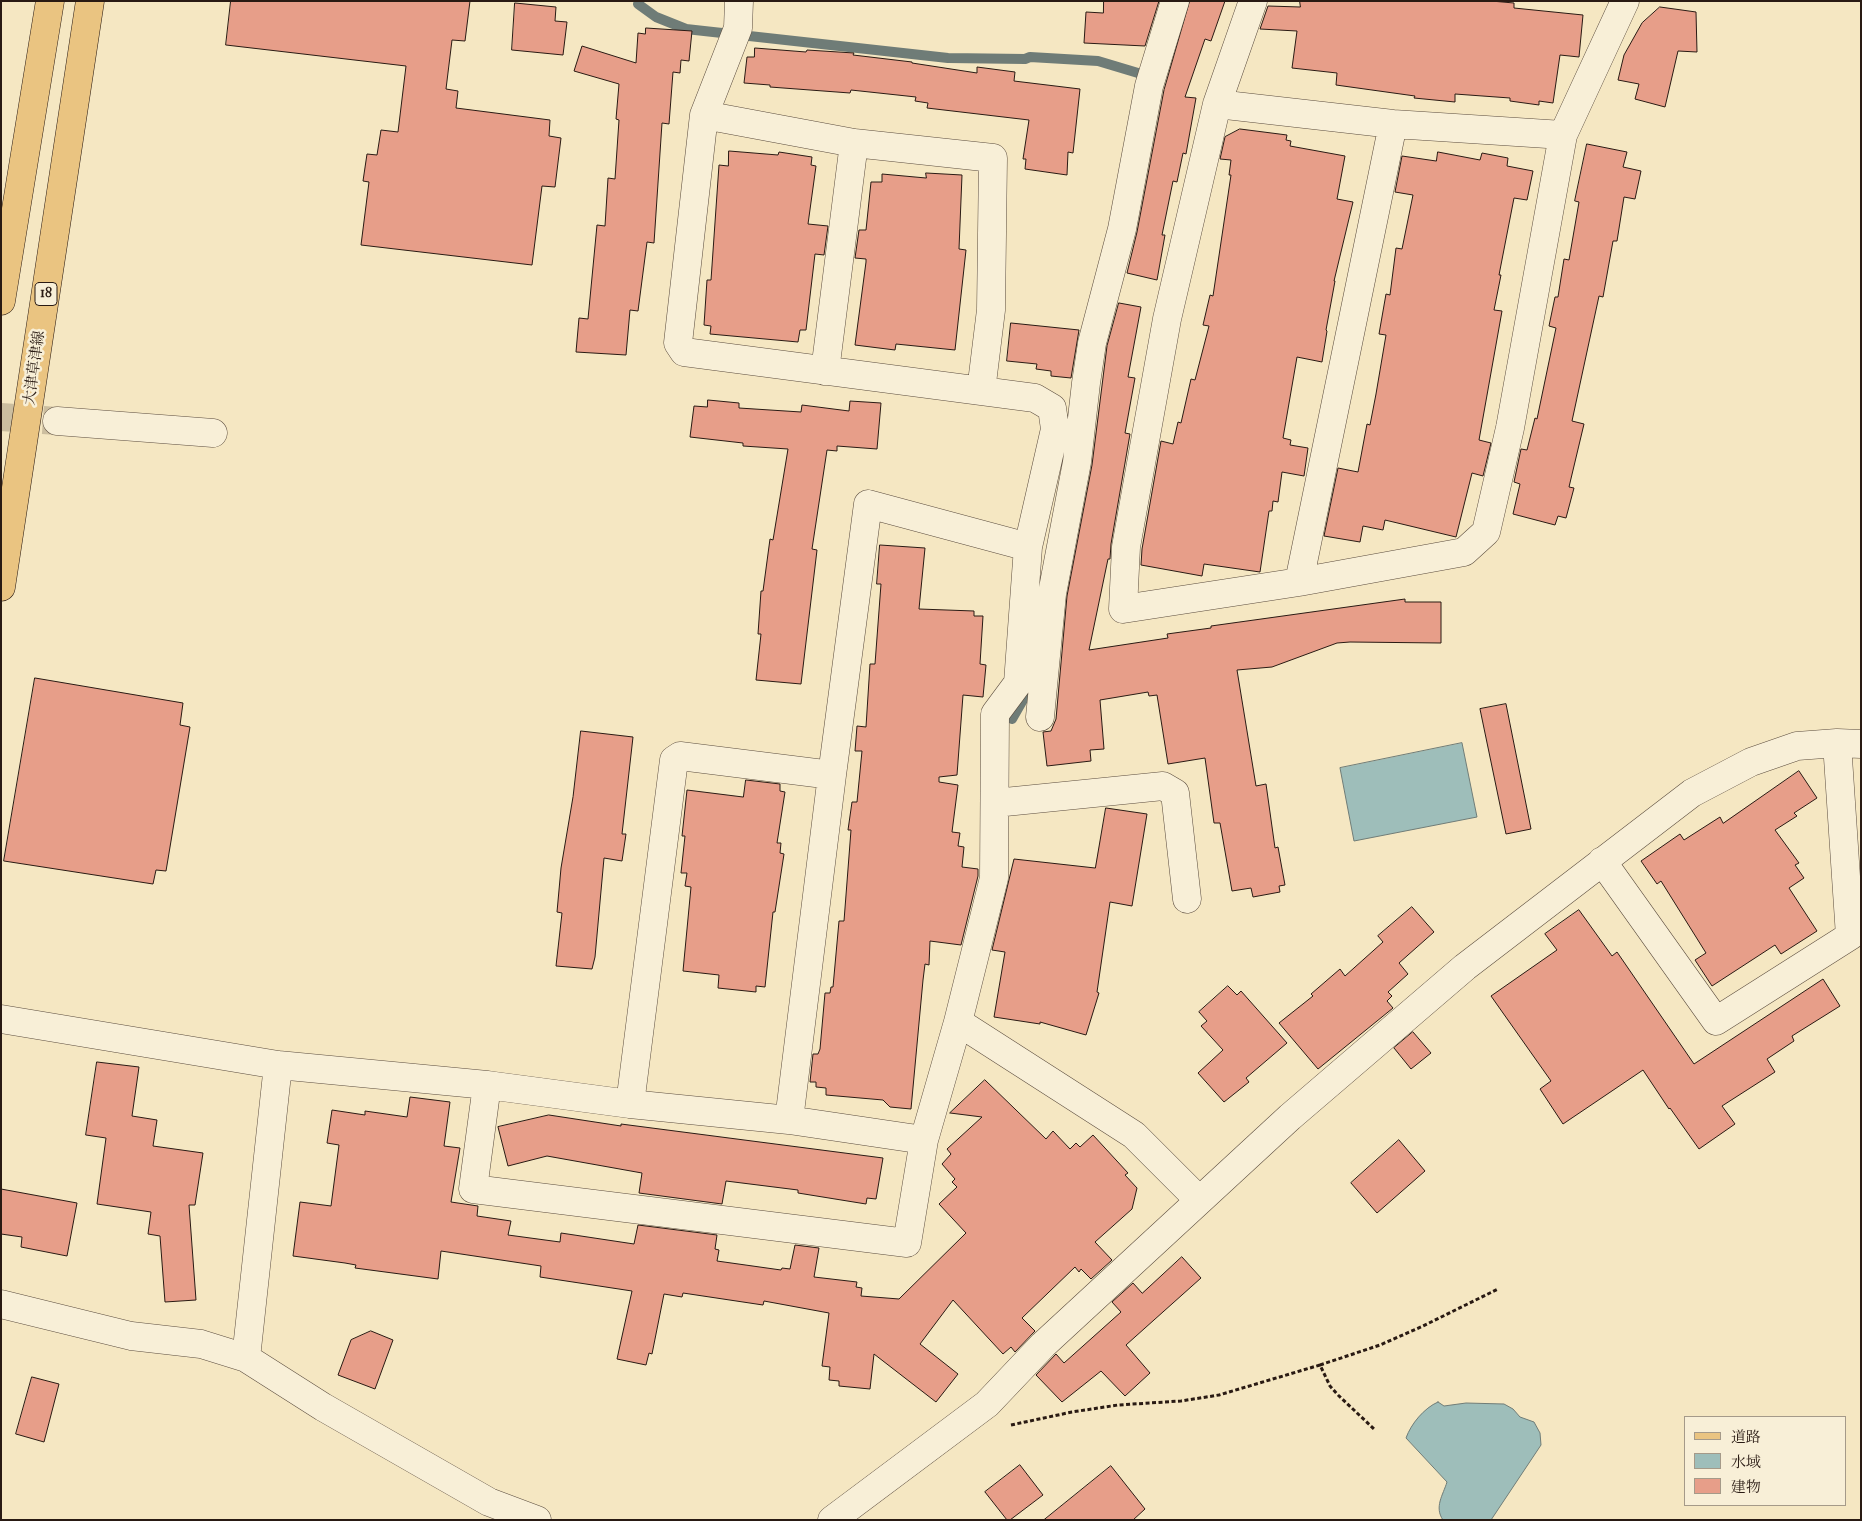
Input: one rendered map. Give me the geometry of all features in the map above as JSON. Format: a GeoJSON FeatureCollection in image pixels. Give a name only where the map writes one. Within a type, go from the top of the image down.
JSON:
{"type":"FeatureCollection","features":[{"type":"Feature","properties":{"kind":"main road"},"geometry":{"type":"LineString","coordinates":[[1,300],[50,1]]}},
{"type":"Feature","properties":{"kind":"main road","name":"大津草津線"},"geometry":{"type":"LineString","coordinates":[[1,587],[90,1]]}},
{"type":"Feature","properties":{"kind":"street"},"geometry":{"type":"LineString","coordinates":[[487,1085],[473,1189],[907,1243],[924,1140],[958,1022],[994,878],[995,714],[1018,683],[1028,547],[1055,429],[1052,408],[1035,398],[684,352],[678,343],[704,115],[738,28],[739,1]]}},
{"type":"Feature","properties":{"kind":"street"},"geometry":{"type":"LineString","coordinates":[[1040,717],[1052,594],[1077,462],[1092,343],[1122,230],[1149,86],[1175,1]]}},
{"type":"Feature","properties":{"kind":"street"},"geometry":{"type":"LineString","coordinates":[[1253,1],[1217,104],[1167,319],[1126,547],[1123,609],[1299,582],[1464,552],[1486,532],[1510,428],[1563,135],[1625,1]]}},
{"type":"Feature","properties":{"kind":"street"},"geometry":{"type":"LineString","coordinates":[[1217,104],[1392,124],[1563,135]]}},
{"type":"Feature","properties":{"kind":"street"},"geometry":{"type":"LineString","coordinates":[[704,115],[854,143],[993,158],[991,310],[981,391]]}},
{"type":"Feature","properties":{"kind":"street"},"geometry":{"type":"LineString","coordinates":[[1299,582],[1392,124]]}},
{"type":"Feature","properties":{"kind":"street"},"geometry":{"type":"LineString","coordinates":[[825,371],[854,143]]}},
{"type":"Feature","properties":{"kind":"street"},"geometry":{"type":"LineString","coordinates":[[57,422],[213,434]]}},
{"type":"Feature","properties":{"kind":"street"},"geometry":{"type":"LineString","coordinates":[[789,1120],[868,504],[1028,547]]}},
{"type":"Feature","properties":{"kind":"street"},"geometry":{"type":"LineString","coordinates":[[832,1520],[987,1404],[1042,1345],[1290,1117],[1465,967],[1602,861],[1692,793],[1751,762],[1797,746],[1849,743],[1850,936],[1716,1021],[1602,861]]}},
{"type":"Feature","properties":{"kind":"street"},"geometry":{"type":"LineString","coordinates":[[630,1104],[674,760],[680,756],[832,775]]}},
{"type":"Feature","properties":{"kind":"street"},"geometry":{"type":"LineString","coordinates":[[995,803],[1163,786],[1175,793],[1187,898]]}},
{"type":"Feature","properties":{"kind":"street"},"geometry":{"type":"LineString","coordinates":[[1,1019],[278,1065],[487,1085],[630,1104],[789,1120],[924,1140]]}},
{"type":"Feature","properties":{"kind":"street"},"geometry":{"type":"LineString","coordinates":[[958,1022],[1134,1135],[1199,1200]]}},
{"type":"Feature","properties":{"kind":"street"},"geometry":{"type":"LineString","coordinates":[[246,1358],[278,1065]]}},
{"type":"Feature","properties":{"kind":"street"},"geometry":{"type":"LineString","coordinates":[[1,1304],[131,1336],[201,1344],[246,1358],[323,1407],[489,1502],[537,1520]]}},
{"type":"Feature","properties":{"kind":"path"},"geometry":{"type":"LineString","coordinates":[[1008,1425],[1118,1404],[1181,1401],[1219,1395],[1250,1387],[1380,1345],[1423,1326],[1498,1288]]}},
{"type":"Feature","properties":{"kind":"path"},"geometry":{"type":"LineString","coordinates":[[1320,1365],[1330,1386],[1374,1429]]}},
{"type":"Feature","properties":{"kind":"water"},"geometry":{"type":"Polygon","coordinates":[[[1462,743],[1477,817],[1354,841],[1340,768],[1462,743]]]}},
{"type":"Feature","properties":{"kind":"water"},"geometry":{"type":"Polygon","coordinates":[[[1438,1402],[1444,1406],[1466,1403],[1504,1404],[1513,1409],[1520,1417],[1534,1422],[1540,1433],[1541,1445],[1491,1520],[1443,1520],[1440,1515],[1440,1501],[1447,1482],[1406,1438],[1411,1427],[1419,1417],[1438,1402]]]}},
{"type":"Feature","properties":{"kind":"building"},"geometry":{"type":"Polygon","coordinates":[[[231,1],[470,1],[465,41],[452,40],[446,89],[458,91],[456,108],[550,120],[549,136],[561,138],[555,187],[542,186],[532,265],[361,245],[369,182],[363,181],[367,154],[377,155],[381,130],[398,132],[406,66],[226,45],[231,1]]]}},
{"type":"Feature","properties":{"kind":"building"},"geometry":{"type":"Polygon","coordinates":[[[1104,1],[1159,1],[1145,46],[1084,43],[1086,12],[1103,13],[1104,1]]]}},
{"type":"Feature","properties":{"kind":"building"},"geometry":{"type":"Polygon","coordinates":[[[1190,1],[1225,1],[1211,41],[1205,39],[1185,97],[1196,98],[1186,154],[1183,153],[1177,182],[1173,181],[1162,235],[1165,235],[1157,280],[1127,273],[1137,232],[1164,90],[1190,1]]]}},
{"type":"Feature","properties":{"kind":"building"},"geometry":{"type":"Polygon","coordinates":[[[1300,1],[1491,1],[1514,3],[1514,8],[1583,15],[1579,57],[1560,55],[1553,103],[1539,101],[1539,105],[1510,101],[1510,98],[1455,94],[1455,102],[1414,98],[1415,96],[1336,85],[1337,73],[1292,68],[1297,31],[1260,29],[1268,6],[1300,7],[1300,1]]]}},
{"type":"Feature","properties":{"kind":"building"},"geometry":{"type":"Polygon","coordinates":[[[515,3],[556,7],[555,21],[567,22],[563,55],[512,50],[515,3]]]}},
{"type":"Feature","properties":{"kind":"building"},"geometry":{"type":"Polygon","coordinates":[[[1660,7],[1696,12],[1697,52],[1678,51],[1665,107],[1635,99],[1639,84],[1618,80],[1624,55],[1642,23],[1660,7]]]}},
{"type":"Feature","properties":{"kind":"building"},"geometry":{"type":"Polygon","coordinates":[[[646,28],[692,31],[689,61],[681,60],[680,73],[673,72],[669,124],[662,123],[654,243],[647,242],[638,311],[630,310],[626,355],[576,352],[579,318],[588,319],[597,225],[605,226],[608,178],[615,179],[619,120],[616,119],[619,84],[574,71],[582,46],[636,63],[638,33],[645,34],[646,28]]]}},
{"type":"Feature","properties":{"kind":"building"},"geometry":{"type":"Polygon","coordinates":[[[755,48],[854,53],[853,55],[912,62],[977,73],[977,67],[1015,72],[1014,81],[1080,89],[1073,153],[1068,152],[1067,175],[1025,169],[1026,159],[1023,159],[1029,120],[927,108],[928,103],[915,101],[916,97],[851,90],[850,93],[770,87],[770,85],[744,83],[747,57],[754,57],[755,48]]]}},
{"type":"Feature","properties":{"kind":"building"},"geometry":{"type":"Polygon","coordinates":[[[1240,129],[1287,135],[1286,140],[1291,141],[1290,146],[1345,156],[1337,199],[1353,202],[1334,281],[1322,362],[1297,357],[1283,438],[1291,440],[1290,445],[1308,448],[1304,476],[1282,472],[1278,502],[1273,501],[1272,511],[1269,511],[1260,572],[1204,564],[1202,576],[1141,565],[1142,549],[1161,441],[1173,444],[1178,422],[1181,423],[1191,379],[1195,380],[1209,326],[1203,325],[1210,295],[1213,296],[1231,175],[1229,175],[1231,160],[1220,159],[1225,137],[1240,129]]]}},
{"type":"Feature","properties":{"kind":"building"},"geometry":{"type":"Polygon","coordinates":[[[1587,144],[1627,152],[1623,167],[1641,171],[1635,199],[1624,197],[1617,241],[1613,241],[1603,297],[1599,296],[1572,421],[1584,424],[1569,487],[1574,488],[1566,518],[1558,516],[1555,525],[1513,514],[1520,484],[1514,482],[1521,449],[1527,450],[1535,418],[1537,419],[1556,328],[1549,326],[1555,297],[1558,297],[1564,259],[1569,260],[1579,202],[1575,201],[1587,144]]]}},
{"type":"Feature","properties":{"kind":"building"},"geometry":{"type":"Polygon","coordinates":[[[729,151],[778,155],[779,152],[812,157],[811,165],[816,166],[808,224],[828,226],[824,255],[815,254],[806,330],[800,330],[798,342],[710,334],[711,326],[704,325],[707,280],[711,280],[719,165],[728,166],[729,151]]]}},
{"type":"Feature","properties":{"kind":"building"},"geometry":{"type":"Polygon","coordinates":[[[1438,152],[1480,160],[1482,153],[1508,158],[1507,166],[1533,171],[1527,200],[1514,198],[1499,275],[1501,275],[1494,310],[1502,311],[1479,440],[1491,443],[1483,476],[1472,473],[1456,537],[1385,520],[1383,530],[1363,526],[1360,542],[1324,536],[1338,468],[1358,472],[1367,424],[1370,425],[1386,335],[1379,334],[1386,294],[1390,295],[1396,248],[1402,249],[1413,195],[1395,192],[1402,156],[1436,161],[1438,152]]]}},
{"type":"Feature","properties":{"kind":"building"},"geometry":{"type":"Polygon","coordinates":[[[926,173],[962,175],[959,249],[966,250],[955,350],[896,344],[895,350],[855,345],[866,259],[855,258],[859,230],[866,230],[871,182],[882,182],[882,174],[926,178],[926,173]]]}},
{"type":"Feature","properties":{"kind":"building"},"geometry":{"type":"Polygon","coordinates":[[[1119,303],[1141,307],[1128,377],[1135,378],[1125,433],[1130,434],[1110,559],[1108,559],[1089,650],[1168,638],[1167,634],[1211,628],[1211,626],[1405,599],[1405,602],[1441,602],[1441,643],[1337,643],[1272,667],[1237,670],[1256,786],[1266,784],[1275,848],[1278,847],[1285,885],[1279,886],[1280,892],[1253,897],[1251,888],[1232,891],[1220,823],[1214,823],[1205,758],[1168,764],[1157,695],[1149,696],[1148,692],[1100,700],[1104,749],[1090,750],[1091,761],[1047,766],[1043,732],[1051,731],[1056,719],[1067,596],[1092,465],[1107,346],[1119,303]]]}},
{"type":"Feature","properties":{"kind":"building"},"geometry":{"type":"Polygon","coordinates":[[[1011,323],[1079,330],[1071,378],[1051,376],[1051,371],[1036,369],[1037,364],[1007,361],[1011,323]]]}},
{"type":"Feature","properties":{"kind":"building"},"geometry":{"type":"Polygon","coordinates":[[[708,400],[739,403],[739,408],[801,412],[802,405],[849,411],[850,401],[881,403],[877,449],[837,446],[837,451],[827,450],[812,549],[817,550],[801,684],[756,680],[761,634],[758,634],[761,591],[763,591],[770,539],[773,540],[788,449],[743,446],[743,443],[690,437],[694,406],[707,407],[708,400]]]}},
{"type":"Feature","properties":{"kind":"building"},"geometry":{"type":"Polygon","coordinates":[[[880,545],[925,548],[919,609],[974,611],[974,616],[983,616],[980,664],[986,665],[983,697],[963,695],[957,775],[939,777],[939,782],[958,785],[952,832],[960,833],[958,846],[964,847],[962,867],[978,869],[978,876],[961,945],[930,941],[929,965],[925,964],[923,980],[911,1109],[890,1107],[883,1100],[826,1095],[826,1088],[816,1087],[816,1082],[810,1082],[813,1054],[818,1054],[820,1049],[825,993],[830,993],[831,987],[833,987],[839,921],[844,921],[851,830],[848,830],[852,802],[857,802],[862,751],[855,751],[857,726],[866,727],[870,664],[875,664],[881,584],[877,584],[880,545]]]}},
{"type":"Feature","properties":{"kind":"building"},"geometry":{"type":"Polygon","coordinates":[[[35,678],[183,703],[180,725],[190,727],[166,871],[156,870],[153,884],[4,861],[35,678]]]}},
{"type":"Feature","properties":{"kind":"building"},"geometry":{"type":"Polygon","coordinates":[[[1506,704],[1531,829],[1506,834],[1480,709],[1506,704]]]}},
{"type":"Feature","properties":{"kind":"building"},"geometry":{"type":"Polygon","coordinates":[[[581,731],[633,737],[622,834],[626,834],[622,861],[604,858],[595,957],[592,969],[556,966],[562,913],[557,912],[561,868],[573,797],[581,731]]]}},
{"type":"Feature","properties":{"kind":"building"},"geometry":{"type":"Polygon","coordinates":[[[1799,771],[1817,798],[1794,813],[1797,816],[1775,830],[1799,863],[1795,865],[1804,878],[1789,888],[1817,931],[1781,954],[1775,945],[1712,986],[1695,960],[1706,953],[1661,881],[1657,884],[1641,861],[1680,834],[1684,840],[1720,817],[1723,823],[1799,771]]]}},
{"type":"Feature","properties":{"kind":"building"},"geometry":{"type":"Polygon","coordinates":[[[746,780],[780,784],[780,791],[785,792],[777,843],[781,843],[780,853],[784,854],[775,912],[773,912],[765,987],[756,986],[756,992],[718,988],[719,975],[683,971],[691,887],[685,886],[687,873],[681,873],[685,836],[682,836],[687,790],[743,797],[746,780]]]}},
{"type":"Feature","properties":{"kind":"building"},"geometry":{"type":"Polygon","coordinates":[[[1106,808],[1147,814],[1132,906],[1110,902],[1097,992],[1099,993],[1086,1035],[1040,1022],[1040,1024],[994,1017],[1005,952],[992,950],[1014,859],[1095,868],[1106,808]]]}},
{"type":"Feature","properties":{"kind":"building"},"geometry":{"type":"Polygon","coordinates":[[[1412,907],[1434,932],[1399,963],[1408,974],[1388,992],[1392,996],[1387,1001],[1393,1008],[1318,1069],[1279,1023],[1313,996],[1311,994],[1340,969],[1345,976],[1383,942],[1378,936],[1412,907]]]}},
{"type":"Feature","properties":{"kind":"building"},"geometry":{"type":"Polygon","coordinates":[[[1579,910],[1612,956],[1617,952],[1694,1064],[1823,979],[1840,1006],[1792,1036],[1794,1041],[1767,1059],[1775,1072],[1722,1106],[1735,1124],[1699,1149],[1643,1070],[1563,1124],[1540,1089],[1551,1081],[1491,996],[1557,950],[1545,934],[1579,910]]]}},
{"type":"Feature","properties":{"kind":"building"},"geometry":{"type":"Polygon","coordinates":[[[1228,986],[1237,995],[1241,991],[1287,1043],[1246,1078],[1249,1082],[1224,1102],[1198,1073],[1223,1050],[1201,1026],[1207,1021],[1199,1012],[1228,986]]]}},
{"type":"Feature","properties":{"kind":"building"},"geometry":{"type":"Polygon","coordinates":[[[1413,1032],[1431,1053],[1411,1069],[1394,1048],[1413,1032]]]}},
{"type":"Feature","properties":{"kind":"building"},"geometry":{"type":"Polygon","coordinates":[[[97,1062],[139,1067],[132,1116],[157,1120],[153,1146],[203,1153],[195,1205],[189,1205],[196,1300],[165,1302],[160,1236],[148,1234],[151,1212],[97,1204],[106,1138],[86,1135],[97,1062]]]}},
{"type":"Feature","properties":{"kind":"building"},"geometry":{"type":"Polygon","coordinates":[[[985,1080],[1046,1139],[1053,1131],[1070,1149],[1076,1143],[1080,1147],[1093,1135],[1128,1173],[1125,1175],[1137,1188],[1132,1209],[1095,1242],[1112,1260],[1091,1279],[1081,1269],[1079,1272],[1075,1267],[1022,1318],[1035,1331],[1015,1352],[1011,1347],[1003,1354],[953,1300],[920,1344],[958,1374],[936,1402],[874,1354],[870,1389],[839,1386],[839,1381],[829,1380],[830,1367],[822,1366],[829,1313],[764,1301],[763,1305],[683,1293],[682,1297],[664,1294],[652,1354],[649,1353],[646,1365],[617,1359],[632,1291],[540,1277],[541,1266],[441,1251],[438,1279],[355,1268],[356,1265],[293,1256],[300,1202],[331,1206],[339,1145],[327,1143],[332,1110],[365,1115],[365,1111],[407,1117],[410,1097],[450,1102],[444,1146],[460,1148],[451,1202],[478,1206],[477,1216],[511,1221],[508,1235],[560,1242],[561,1233],[634,1244],[638,1225],[717,1235],[715,1249],[719,1250],[717,1261],[781,1270],[782,1268],[790,1269],[795,1245],[819,1248],[814,1277],[857,1282],[856,1287],[862,1288],[861,1296],[899,1299],[966,1233],[939,1204],[957,1187],[952,1182],[955,1179],[942,1164],[951,1154],[947,1149],[982,1117],[950,1113],[985,1080]]]}},
{"type":"Feature","properties":{"kind":"building"},"geometry":{"type":"Polygon","coordinates":[[[549,1115],[621,1126],[621,1124],[883,1158],[876,1199],[867,1198],[866,1204],[798,1193],[798,1190],[726,1181],[722,1204],[639,1193],[642,1173],[547,1156],[508,1166],[498,1127],[549,1115]]]}},
{"type":"Feature","properties":{"kind":"building"},"geometry":{"type":"Polygon","coordinates":[[[1399,1140],[1425,1171],[1377,1213],[1351,1183],[1399,1140]]]}},
{"type":"Feature","properties":{"kind":"building"},"geometry":{"type":"Polygon","coordinates":[[[1,1189],[77,1203],[67,1256],[21,1247],[22,1237],[1,1234],[1,1189]]]}},
{"type":"Feature","properties":{"kind":"building"},"geometry":{"type":"Polygon","coordinates":[[[1182,1257],[1201,1278],[1126,1345],[1150,1373],[1125,1396],[1101,1371],[1062,1402],[1036,1375],[1056,1354],[1064,1363],[1121,1312],[1112,1302],[1133,1283],[1142,1293],[1182,1257]]]}},
{"type":"Feature","properties":{"kind":"building"},"geometry":{"type":"Polygon","coordinates":[[[371,1331],[393,1340],[375,1389],[338,1375],[351,1340],[371,1331]]]}},
{"type":"Feature","properties":{"kind":"building"},"geometry":{"type":"Polygon","coordinates":[[[32,1377],[59,1384],[44,1442],[16,1434],[32,1377]]]}},
{"type":"Feature","properties":{"kind":"building"},"geometry":{"type":"Polygon","coordinates":[[[1020,1465],[1043,1495],[1010,1520],[1007,1520],[985,1492],[1020,1465]]]}},
{"type":"Feature","properties":{"kind":"building"},"geometry":{"type":"Polygon","coordinates":[[[1111,1466],[1145,1509],[1133,1520],[1044,1520],[1111,1466]]]}},
{"type":"Feature","properties":{"kind":"waterway"},"geometry":{"type":"LineString","coordinates":[[638,4],[656,17],[686,29],[948,58],[1025,59],[1030,57],[1098,61],[1138,73]]}},
{"type":"Feature","properties":{"kind":"waterway"},"geometry":{"type":"LineString","coordinates":[[1012,719],[1032,684]]}},
{"type":"Feature","properties":{"kind":"tunnel"},"geometry":{"type":"LineString","coordinates":[[1,417],[57,421]]}}]}
